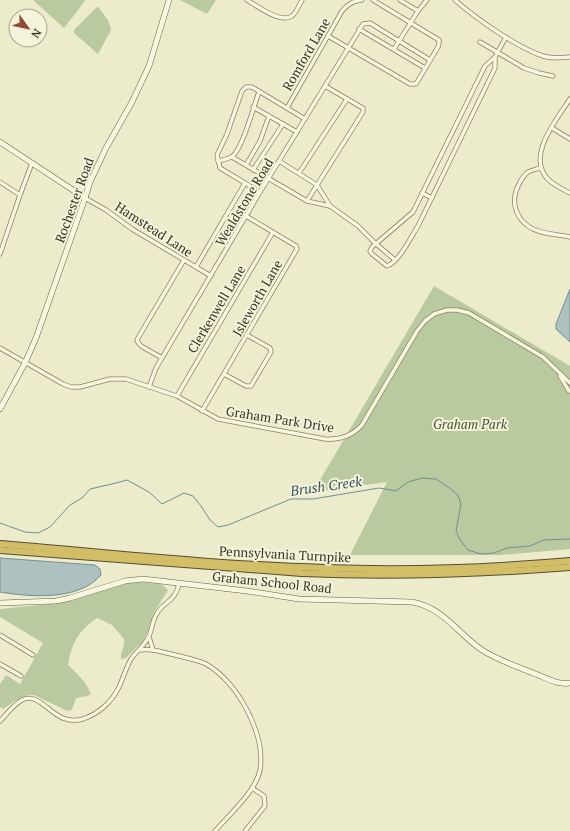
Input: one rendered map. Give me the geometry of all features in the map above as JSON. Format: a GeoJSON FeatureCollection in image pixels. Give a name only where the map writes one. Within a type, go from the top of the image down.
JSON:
{"type":"FeatureCollection","features":[{"type":"Feature","properties":{"kind":"highway","name":"Pennsylvania Turnpike"},"geometry":{"type":"LineString","coordinates":[[0,544],[238,564],[326,568],[483,568],[570,561]]}},
{"type":"Feature","properties":{"kind":"highway","name":"Pennsylvania Turnpike"},"geometry":{"type":"LineString","coordinates":[[0,550],[338,575],[428,575],[570,567]]}},
{"type":"Feature","properties":{"kind":"street","name":"Rochester Road"},"geometry":{"type":"LineString","coordinates":[[0,409],[26,363],[36,338],[95,169],[132,102],[149,66],[169,0]]}},
{"type":"Feature","properties":{"kind":"street"},"geometry":{"type":"LineString","coordinates":[[247,0],[281,18],[292,16],[302,0]]}},
{"type":"Feature","properties":{"kind":"street","name":"Romford Lane"},"geometry":{"type":"LineString","coordinates":[[287,108],[342,11],[348,4],[354,1],[362,0]]}},
{"type":"Feature","properties":{"kind":"street"},"geometry":{"type":"LineString","coordinates":[[328,36],[413,85],[416,84],[440,43],[438,40],[373,0]]}},
{"type":"Feature","properties":{"kind":"street"},"geometry":{"type":"LineString","coordinates":[[400,0],[418,11]]}},
{"type":"Feature","properties":{"kind":"street"},"geometry":{"type":"LineString","coordinates":[[394,49],[400,42],[418,11],[427,0]]}},
{"type":"Feature","properties":{"kind":"street"},"geometry":{"type":"LineString","coordinates":[[455,0],[506,37],[543,57],[553,59],[570,57]]}},
{"type":"Feature","properties":{"kind":"street"},"geometry":{"type":"LineString","coordinates":[[425,68],[359,29],[363,24],[370,23],[430,60]]}},
{"type":"Feature","properties":{"kind":"street","name":"Wealdstone Road"},"geometry":{"type":"LineString","coordinates":[[149,387],[153,375],[162,358],[359,29]]}},
{"type":"Feature","properties":{"kind":"street"},"geometry":{"type":"LineString","coordinates":[[495,57],[496,63],[492,74],[418,226],[405,248],[391,264],[387,266],[370,251],[375,243],[413,212],[485,66],[495,57],[506,37]]}},
{"type":"Feature","properties":{"kind":"street"},"geometry":{"type":"LineString","coordinates":[[480,42],[524,68],[552,76]]}},
{"type":"Feature","properties":{"kind":"street"},"geometry":{"type":"LineString","coordinates":[[483,70],[492,74]]}},
{"type":"Feature","properties":{"kind":"street"},"geometry":{"type":"LineString","coordinates":[[307,201],[363,112],[361,107],[325,86]]}},
{"type":"Feature","properties":{"kind":"street"},"geometry":{"type":"LineString","coordinates":[[260,192],[220,168],[218,161],[217,155],[227,134],[242,91],[246,87],[249,87],[305,119]]}},
{"type":"Feature","properties":{"kind":"street"},"geometry":{"type":"LineString","coordinates":[[218,161],[232,157],[243,139],[259,92]]}},
{"type":"Feature","properties":{"kind":"street"},"geometry":{"type":"LineString","coordinates":[[299,174],[346,99]]}},
{"type":"Feature","properties":{"kind":"street"},"geometry":{"type":"LineString","coordinates":[[570,99],[552,128],[542,148],[540,156],[540,168],[548,179],[558,187],[570,192]]}},
{"type":"Feature","properties":{"kind":"street"},"geometry":{"type":"LineString","coordinates":[[253,107],[297,132]]}},
{"type":"Feature","properties":{"kind":"street"},"geometry":{"type":"LineString","coordinates":[[463,112],[471,116]]}},
{"type":"Feature","properties":{"kind":"street"},"geometry":{"type":"LineString","coordinates":[[246,165],[260,141],[269,116]]}},
{"type":"Feature","properties":{"kind":"street"},"geometry":{"type":"LineString","coordinates":[[253,170],[282,124]]}},
{"type":"Feature","properties":{"kind":"street"},"geometry":{"type":"LineString","coordinates":[[552,128],[570,139]]}},
{"type":"Feature","properties":{"kind":"street"},"geometry":{"type":"LineString","coordinates":[[0,142],[86,198]]}},
{"type":"Feature","properties":{"kind":"street"},"geometry":{"type":"LineString","coordinates":[[442,152],[452,156]]}},
{"type":"Feature","properties":{"kind":"street"},"geometry":{"type":"LineString","coordinates":[[232,157],[307,201],[330,206]]}},
{"type":"Feature","properties":{"kind":"street"},"geometry":{"type":"LineString","coordinates":[[279,161],[317,185],[330,206],[358,226],[395,260]]}},
{"type":"Feature","properties":{"kind":"street"},"geometry":{"type":"LineString","coordinates":[[0,254],[32,163]]}},
{"type":"Feature","properties":{"kind":"street"},"geometry":{"type":"LineString","coordinates":[[540,168],[529,172],[522,178],[514,199],[517,214],[526,225],[533,229],[570,237]]}},
{"type":"Feature","properties":{"kind":"street"},"geometry":{"type":"LineString","coordinates":[[0,182],[20,195]]}},
{"type":"Feature","properties":{"kind":"street"},"geometry":{"type":"LineString","coordinates":[[196,267],[245,183]]}},
{"type":"Feature","properties":{"kind":"street"},"geometry":{"type":"LineString","coordinates":[[422,193],[432,198]]}},
{"type":"Feature","properties":{"kind":"street","name":"Hamstead Lane"},"geometry":{"type":"LineString","coordinates":[[86,198],[106,210],[132,230],[211,276]]}},
{"type":"Feature","properties":{"kind":"street","name":"Isleworth Lane"},"geometry":{"type":"LineString","coordinates":[[202,411],[297,249],[296,246],[246,216]]}},
{"type":"Feature","properties":{"kind":"street","name":"Clerkenwell Lane"},"geometry":{"type":"LineString","coordinates":[[177,396],[273,232]]}},
{"type":"Feature","properties":{"kind":"street"},"geometry":{"type":"LineString","coordinates":[[162,358],[141,346],[137,341],[184,260]]}},
{"type":"Feature","properties":{"kind":"street","name":"Graham Park Drive"},"geometry":{"type":"LineString","coordinates":[[0,348],[63,384],[71,387],[88,386],[110,379],[120,378],[177,396],[218,419],[325,439],[336,439],[347,436],[358,430],[417,331],[425,321],[434,314],[447,310],[457,310],[469,313],[536,352],[550,363],[570,383]]}},
{"type":"Feature","properties":{"kind":"street"},"geometry":{"type":"LineString","coordinates":[[224,374],[246,386],[251,386],[271,352],[270,348],[247,335]]}},
{"type":"Feature","properties":{"kind":"street","name":"Graham Park Drive"},"geometry":{"type":"LineString","coordinates":[[558,372],[570,391]]}},
{"type":"Feature","properties":{"kind":"street","name":"Graham School Road"},"geometry":{"type":"LineString","coordinates":[[0,603],[56,600],[76,596],[125,581],[143,579],[248,591],[299,599],[412,602],[424,604],[440,614],[480,649],[494,657],[554,681],[566,684],[570,683]]}},
{"type":"Feature","properties":{"kind":"street"},"geometry":{"type":"LineString","coordinates":[[0,721],[21,701],[29,699],[42,703],[57,716],[64,719],[77,720],[89,716],[106,705],[114,696],[119,687],[130,661],[141,650],[149,637],[155,616],[160,608],[173,599],[176,595],[179,584]]}},
{"type":"Feature","properties":{"kind":"street"},"geometry":{"type":"LineString","coordinates":[[0,635],[33,655]]}},
{"type":"Feature","properties":{"kind":"street"},"geometry":{"type":"LineString","coordinates":[[149,637],[153,650]]}},
{"type":"Feature","properties":{"kind":"street"},"geometry":{"type":"LineString","coordinates":[[141,650],[153,650],[192,659],[205,664],[222,676],[240,697],[255,731],[260,751],[260,770],[257,778],[252,788],[215,831]]}},
{"type":"Feature","properties":{"kind":"street"},"geometry":{"type":"LineString","coordinates":[[0,664],[21,676]]}},
{"type":"Feature","properties":{"kind":"street"},"geometry":{"type":"LineString","coordinates":[[245,831],[265,806],[266,801],[264,796],[252,788]]}},
{"type":"Feature","properties":{"kind":"green space"},"geometry":{"type":"Polygon","coordinates":[[[33,0],[85,1],[64,28],[48,14],[48,8],[42,8],[33,0]]]}},
{"type":"Feature","properties":{"kind":"green space"},"geometry":{"type":"Polygon","coordinates":[[[180,0],[216,0],[207,14],[180,0]]]}},
{"type":"Feature","properties":{"kind":"green space"},"geometry":{"type":"Polygon","coordinates":[[[97,7],[108,20],[111,30],[98,54],[74,33],[74,30],[97,7]]]}},
{"type":"Feature","properties":{"kind":"green space","name":"Graham Park"},"geometry":{"type":"Polygon","coordinates":[[[434,286],[570,366],[570,549],[502,555],[350,555],[387,482],[313,492],[434,286]]]}},
{"type":"Feature","properties":{"kind":"green space"},"geometry":{"type":"Polygon","coordinates":[[[138,582],[161,584],[168,590],[153,614],[148,631],[142,642],[126,658],[121,659],[124,639],[112,625],[97,618],[85,627],[71,650],[68,665],[84,681],[91,694],[76,698],[70,711],[34,695],[21,697],[3,709],[0,707],[0,684],[6,675],[20,684],[43,643],[0,617],[0,609],[59,603],[120,585],[138,582]]]}},
{"type":"Feature","properties":{"kind":"shaded area"},"geometry":{"type":"Polygon","coordinates":[[[570,289],[570,342],[556,329],[556,324],[570,289]]]}},
{"type":"Feature","properties":{"kind":"shaded area"},"geometry":{"type":"Polygon","coordinates":[[[0,558],[95,565],[100,569],[101,575],[92,583],[67,593],[39,596],[0,592],[0,558]]]}},
{"type":"Feature","properties":{"kind":"waterway","name":"Brush Creek"},"geometry":{"type":"LineString","coordinates":[[0,523],[25,532],[38,533],[50,527],[70,505],[82,498],[90,489],[127,480],[149,492],[162,504],[184,493],[193,496],[210,520],[218,527],[228,525],[291,499],[313,499],[379,488],[396,491],[408,482],[422,478],[436,479],[458,495],[461,504],[456,531],[460,540],[468,550],[481,554],[494,553],[507,548],[530,546],[544,540],[570,539]]}}]}
